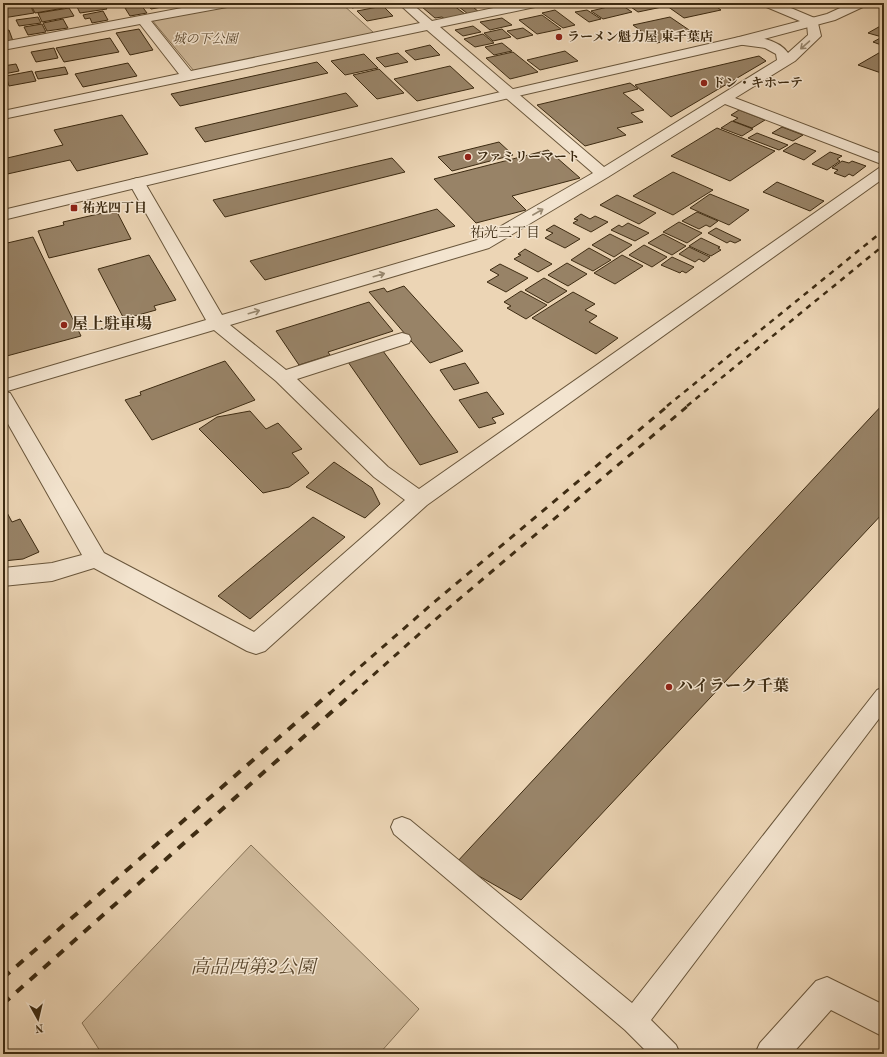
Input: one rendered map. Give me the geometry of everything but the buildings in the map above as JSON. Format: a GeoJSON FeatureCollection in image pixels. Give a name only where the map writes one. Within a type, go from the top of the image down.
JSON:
{"type":"FeatureCollection","features":[{"type":"Feature","properties":{"kind":"street"},"geometry":{"type":"LineString","coordinates":[[3,46],[227,3]]}},
{"type":"Feature","properties":{"kind":"street"},"geometry":{"type":"LineString","coordinates":[[404,3],[603,174]]}},
{"type":"Feature","properties":{"kind":"street"},"geometry":{"type":"LineString","coordinates":[[3,115],[535,3]]}},
{"type":"Feature","properties":{"kind":"street"},"geometry":{"type":"LineString","coordinates":[[768,3],[813,22]]}},
{"type":"Feature","properties":{"kind":"street"},"geometry":{"type":"LineString","coordinates":[[3,215],[509,94],[741,42],[831,17],[861,3]]}},
{"type":"Feature","properties":{"kind":"street"},"geometry":{"type":"LineString","coordinates":[[143,19],[188,77]]}},
{"type":"Feature","properties":{"kind":"street"},"geometry":{"type":"LineString","coordinates":[[3,386],[483,244],[603,174],[784,62],[815,36],[813,22]]}},
{"type":"Feature","properties":{"kind":"street"},"geometry":{"type":"LineString","coordinates":[[741,42],[761,43],[776,47],[782,53],[784,62]]}},
{"type":"Feature","properties":{"kind":"street"},"geometry":{"type":"LineString","coordinates":[[724,99],[884,160]]}},
{"type":"Feature","properties":{"kind":"street"},"geometry":{"type":"LineString","coordinates":[[3,398],[96,559],[256,644],[419,500],[884,171]]}},
{"type":"Feature","properties":{"kind":"street"},"geometry":{"type":"LineString","coordinates":[[137,183],[217,323],[283,377],[381,472],[419,500]]}},
{"type":"Feature","properties":{"kind":"street"},"geometry":{"type":"LineString","coordinates":[[283,377],[402,339]]}},
{"type":"Feature","properties":{"kind":"street"},"geometry":{"type":"LineString","coordinates":[[3,577],[52,572],[96,559]]}},
{"type":"Feature","properties":{"kind":"street"},"geometry":{"type":"LineString","coordinates":[[771,1054],[826,992],[884,1021]]}},
{"type":"Feature","properties":{"kind":"lane"},"geometry":{"type":"LineString","coordinates":[[634,1021],[884,696]]}},
{"type":"Feature","properties":{"kind":"lane"},"geometry":{"type":"LineString","coordinates":[[402,827],[634,1021],[667,1054]]}},
{"type":"Feature","properties":{"kind":"green space","name":"城の下公園"},"geometry":{"type":"Polygon","coordinates":[[[245,3],[341,3],[374,33],[194,71],[152,20],[245,3]]]}},
{"type":"Feature","properties":{"kind":"green space","name":"高品西第2公園"},"geometry":{"type":"Polygon","coordinates":[[[251,845],[419,1009],[379,1054],[102,1054],[82,1023],[251,845]]]}},
{"type":"Feature","properties":{"kind":"railway"},"geometry":{"type":"LineString","coordinates":[[667,406],[884,230]]}},
{"type":"Feature","properties":{"kind":"railway"},"geometry":{"type":"LineString","coordinates":[[687,406],[884,245]]}},
{"type":"Feature","properties":{"kind":"railway"},"geometry":{"type":"LineString","coordinates":[[329,694],[432,604],[669,405]]}},
{"type":"Feature","properties":{"kind":"railway"},"geometry":{"type":"LineString","coordinates":[[352,694],[445,611],[689,405]]}},
{"type":"Feature","properties":{"kind":"railway"},"geometry":{"type":"LineString","coordinates":[[3,978],[330,693]]}},
{"type":"Feature","properties":{"kind":"railway"},"geometry":{"type":"LineString","coordinates":[[3,1004],[353,693]]}},
{"type":"Feature","properties":{"kind":"place","name":"ラーメン魁力屋 東千葉店"},"geometry":{"type":"Point","coordinates":[559,37]}},
{"type":"Feature","properties":{"kind":"place","name":"ドン・キホーテ"},"geometry":{"type":"Point","coordinates":[704,83]}},
{"type":"Feature","properties":{"kind":"place","name":"ファミリーマート"},"geometry":{"type":"Point","coordinates":[468,157]}},
{"type":"Feature","properties":{"kind":"place","name":"祐光四丁目"},"geometry":{"type":"Point","coordinates":[74,208]}},
{"type":"Feature","properties":{"kind":"place","name":"屋上駐車場"},"geometry":{"type":"Point","coordinates":[64,325]}},
{"type":"Feature","properties":{"kind":"place","name":"ハイラーク千葉"},"geometry":{"type":"Point","coordinates":[669,687]}},
{"type":"Feature","properties":{"kind":"district","name":"祐光三丁目"},"geometry":{"type":"Point","coordinates":[505,233]}}]}
